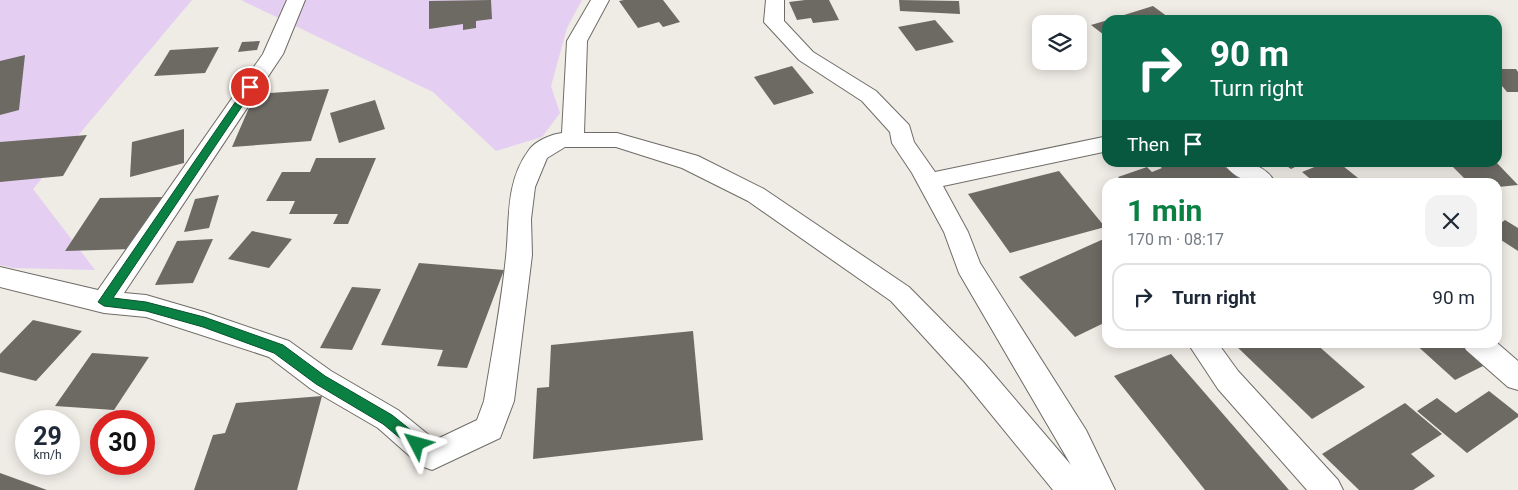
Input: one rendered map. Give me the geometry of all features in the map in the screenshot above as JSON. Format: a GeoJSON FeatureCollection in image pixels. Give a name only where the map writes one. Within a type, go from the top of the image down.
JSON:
{"type":"FeatureCollection","features":[{"type":"Feature","properties":{"kind":"street"},"geometry":{"type":"LineString","coordinates":[[104,302],[273,54],[296,0]]}},
{"type":"Feature","properties":{"kind":"street"},"geometry":{"type":"LineString","coordinates":[[573,140],[577,41],[600,0]]}},
{"type":"Feature","properties":{"kind":"street"},"geometry":{"type":"LineString","coordinates":[[775,0],[774,22],[784,34],[806,56],[844,78],[869,96],[901,130],[903,143],[929,181],[956,232],[968,266],[1075,440],[1099,490]]}},
{"type":"Feature","properties":{"kind":"street"},"geometry":{"type":"LineString","coordinates":[[0,278],[104,302],[146,306],[204,322],[279,349],[321,380],[388,419],[432,456],[489,429],[499,401],[519,255],[519,219],[523,186],[538,153],[561,140],[617,140],[690,162],[756,195],[900,294],[974,372],[1073,490]]}},
{"type":"Feature","properties":{"kind":"street"},"geometry":{"type":"LineString","coordinates":[[929,181],[1102,144]]}},
{"type":"Feature","properties":{"kind":"street"},"geometry":{"type":"LineString","coordinates":[[1241,167],[1257,178]]}},
{"type":"Feature","properties":{"kind":"street"},"geometry":{"type":"LineString","coordinates":[[1205,348],[1228,380],[1327,490]]}},
{"type":"Feature","properties":{"kind":"street"},"geometry":{"type":"LineString","coordinates":[[1483,348],[1518,378]]}},
{"type":"Feature","properties":{"kind":"shaded area"},"geometry":{"type":"Polygon","coordinates":[[[0,0],[192,0],[33,189],[95,270],[13,268],[0,265],[0,0]]]}},
{"type":"Feature","properties":{"kind":"shaded area"},"geometry":{"type":"Polygon","coordinates":[[[241,0],[582,0],[567,28],[551,86],[560,113],[542,137],[496,151],[433,92],[241,0]]]}},
{"type":"Feature","properties":{"kind":"building"},"geometry":{"type":"Polygon","coordinates":[[[491,0],[492,19],[476,21],[476,28],[463,30],[463,24],[429,29],[429,1],[491,0]]]}},
{"type":"Feature","properties":{"kind":"building"},"geometry":{"type":"Polygon","coordinates":[[[663,0],[680,22],[663,27],[659,22],[638,28],[619,1],[663,0]]]}},
{"type":"Feature","properties":{"kind":"building"},"geometry":{"type":"Polygon","coordinates":[[[829,0],[839,20],[813,23],[811,18],[797,20],[789,2],[829,0]]]}},
{"type":"Feature","properties":{"kind":"building"},"geometry":{"type":"Polygon","coordinates":[[[899,0],[959,1],[960,14],[900,11],[899,0]]]}},
{"type":"Feature","properties":{"kind":"building"},"geometry":{"type":"Polygon","coordinates":[[[1153,6],[1165,15],[1124,15],[1153,6]]]}},
{"type":"Feature","properties":{"kind":"building"},"geometry":{"type":"Polygon","coordinates":[[[935,20],[954,42],[916,51],[898,27],[935,20]]]}},
{"type":"Feature","properties":{"kind":"building"},"geometry":{"type":"Polygon","coordinates":[[[1102,22],[1102,33],[1091,25],[1102,22]]]}},
{"type":"Feature","properties":{"kind":"building"},"geometry":{"type":"Polygon","coordinates":[[[260,41],[257,50],[238,52],[242,42],[260,41]]]}},
{"type":"Feature","properties":{"kind":"building"},"geometry":{"type":"Polygon","coordinates":[[[219,47],[205,73],[154,76],[170,50],[219,47]]]}},
{"type":"Feature","properties":{"kind":"building"},"geometry":{"type":"Polygon","coordinates":[[[25,55],[19,110],[0,115],[0,61],[25,55]]]}},
{"type":"Feature","properties":{"kind":"building"},"geometry":{"type":"Polygon","coordinates":[[[792,66],[814,93],[774,105],[754,77],[792,66]]]}},
{"type":"Feature","properties":{"kind":"building"},"geometry":{"type":"Polygon","coordinates":[[[1502,69],[1516,69],[1518,72],[1518,92],[1507,92],[1502,86],[1502,69]]]}},
{"type":"Feature","properties":{"kind":"building"},"geometry":{"type":"Polygon","coordinates":[[[329,89],[311,141],[232,147],[255,94],[329,89]]]}},
{"type":"Feature","properties":{"kind":"building"},"geometry":{"type":"Polygon","coordinates":[[[375,100],[385,129],[339,143],[330,113],[375,100]]]}},
{"type":"Feature","properties":{"kind":"building"},"geometry":{"type":"Polygon","coordinates":[[[184,129],[184,163],[130,177],[132,142],[184,129]]]}},
{"type":"Feature","properties":{"kind":"building"},"geometry":{"type":"Polygon","coordinates":[[[87,135],[63,176],[0,182],[0,142],[87,135]]]}},
{"type":"Feature","properties":{"kind":"building"},"geometry":{"type":"Polygon","coordinates":[[[316,158],[376,158],[348,224],[333,224],[338,214],[289,214],[295,201],[266,201],[282,172],[310,172],[316,158]]]}},
{"type":"Feature","properties":{"kind":"building"},"geometry":{"type":"Polygon","coordinates":[[[1147,167],[1152,172],[1162,168],[1161,167],[1225,167],[1238,178],[1118,177],[1147,167]]]}},
{"type":"Feature","properties":{"kind":"building"},"geometry":{"type":"Polygon","coordinates":[[[1314,167],[1344,167],[1358,178],[1309,178],[1302,172],[1314,167]]]}},
{"type":"Feature","properties":{"kind":"building"},"geometry":{"type":"Polygon","coordinates":[[[1453,167],[1501,167],[1518,185],[1502,187],[1502,178],[1464,178],[1453,167]]]}},
{"type":"Feature","properties":{"kind":"building"},"geometry":{"type":"Polygon","coordinates":[[[1059,171],[1102,223],[1102,228],[1010,253],[968,194],[1059,171]]]}},
{"type":"Feature","properties":{"kind":"building"},"geometry":{"type":"Polygon","coordinates":[[[219,195],[209,228],[184,232],[195,199],[219,195]]]}},
{"type":"Feature","properties":{"kind":"building"},"geometry":{"type":"Polygon","coordinates":[[[163,197],[132,249],[65,251],[100,198],[163,197]]]}},
{"type":"Feature","properties":{"kind":"building"},"geometry":{"type":"Polygon","coordinates":[[[1505,220],[1518,228],[1518,251],[1502,241],[1502,222],[1505,220]]]}},
{"type":"Feature","properties":{"kind":"building"},"geometry":{"type":"Polygon","coordinates":[[[252,231],[292,239],[269,268],[228,259],[252,231]]]}},
{"type":"Feature","properties":{"kind":"building"},"geometry":{"type":"Polygon","coordinates":[[[213,239],[193,283],[155,285],[177,241],[213,239]]]}},
{"type":"Feature","properties":{"kind":"building"},"geometry":{"type":"Polygon","coordinates":[[[1102,240],[1102,324],[1075,337],[1019,277],[1102,240]]]}},
{"type":"Feature","properties":{"kind":"building"},"geometry":{"type":"Polygon","coordinates":[[[419,263],[504,270],[467,368],[437,366],[443,350],[381,345],[419,263]]]}},
{"type":"Feature","properties":{"kind":"building"},"geometry":{"type":"Polygon","coordinates":[[[352,287],[381,289],[352,350],[320,348],[352,287]]]}},
{"type":"Feature","properties":{"kind":"building"},"geometry":{"type":"Polygon","coordinates":[[[33,320],[82,331],[36,381],[0,372],[0,354],[33,320]]]}},
{"type":"Feature","properties":{"kind":"building"},"geometry":{"type":"Polygon","coordinates":[[[693,331],[703,440],[533,459],[537,388],[549,387],[551,345],[693,331]]]}},
{"type":"Feature","properties":{"kind":"building"},"geometry":{"type":"Polygon","coordinates":[[[1238,348],[1321,348],[1365,387],[1312,419],[1238,348]]]}},
{"type":"Feature","properties":{"kind":"building"},"geometry":{"type":"Polygon","coordinates":[[[1420,348],[1472,348],[1489,363],[1455,380],[1420,348]]]}},
{"type":"Feature","properties":{"kind":"building"},"geometry":{"type":"Polygon","coordinates":[[[92,353],[149,357],[114,410],[55,406],[92,353]]]}},
{"type":"Feature","properties":{"kind":"building"},"geometry":{"type":"Polygon","coordinates":[[[1171,354],[1289,490],[1205,490],[1114,376],[1171,354]]]}},
{"type":"Feature","properties":{"kind":"building"},"geometry":{"type":"Polygon","coordinates":[[[1489,391],[1518,414],[1518,417],[1467,453],[1417,411],[1437,398],[1456,413],[1489,391]]]}},
{"type":"Feature","properties":{"kind":"building"},"geometry":{"type":"Polygon","coordinates":[[[322,396],[297,490],[194,490],[213,435],[225,433],[236,403],[322,396]]]}},
{"type":"Feature","properties":{"kind":"building"},"geometry":{"type":"Polygon","coordinates":[[[1405,403],[1442,434],[1411,454],[1435,476],[1413,490],[1359,490],[1322,454],[1405,403]]]}},
{"type":"Feature","properties":{"kind":"building"},"geometry":{"type":"Polygon","coordinates":[[[0,473],[47,490],[0,490],[0,473]]]}},
{"type":"Feature","properties":{"kind":"route"},"geometry":{"type":"LineString","coordinates":[[250,87],[104,302],[146,306],[204,322],[279,349],[321,380],[388,419],[417,444]]}}]}
